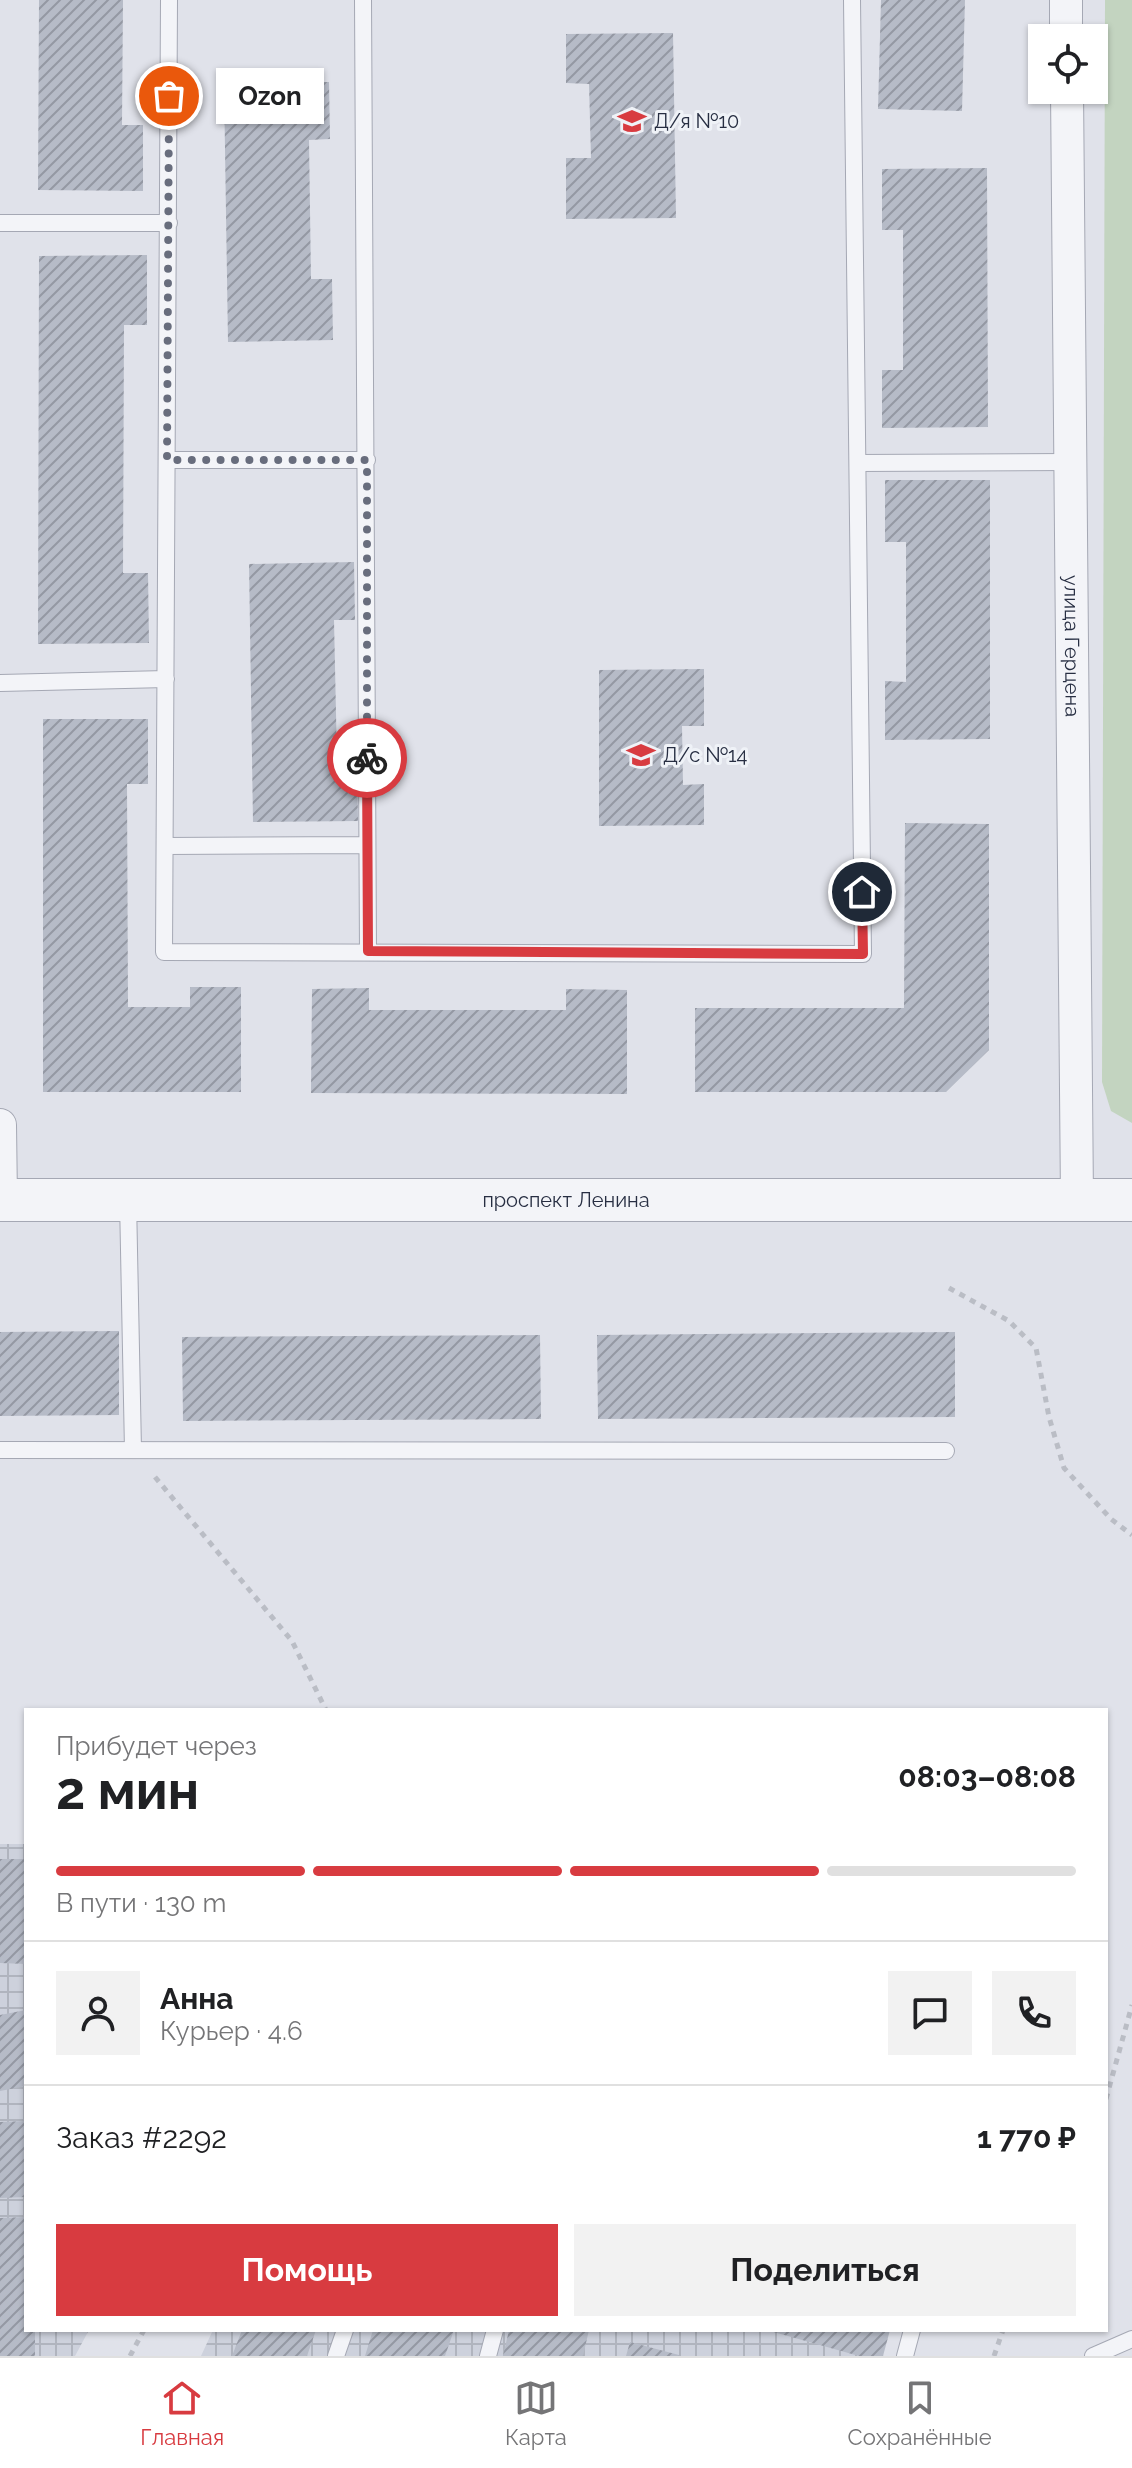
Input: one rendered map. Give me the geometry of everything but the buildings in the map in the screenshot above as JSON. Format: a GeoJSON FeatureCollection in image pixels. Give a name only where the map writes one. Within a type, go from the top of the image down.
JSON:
{"type":"FeatureCollection","features":[{"type":"Feature","properties":{"kind":"street"},"geometry":{"type":"LineString","coordinates":[[1066,0],[1066,24]]}},
{"type":"Feature","properties":{"kind":"street","name":"улица Герцена"},"geometry":{"type":"LineString","coordinates":[[1067,104],[1077,1200]]}},
{"type":"Feature","properties":{"kind":"street"},"geometry":{"type":"LineString","coordinates":[[0,1125],[0,1200]]}},
{"type":"Feature","properties":{"kind":"street","name":"проспект Ленина"},"geometry":{"type":"LineString","coordinates":[[0,1200],[1132,1200]]}},
{"type":"Feature","properties":{"kind":"lane"},"geometry":{"type":"LineString","coordinates":[[169,0],[164,952],[863,954],[852,0]]}},
{"type":"Feature","properties":{"kind":"lane"},"geometry":{"type":"LineString","coordinates":[[363,0],[368,951]]}},
{"type":"Feature","properties":{"kind":"lane"},"geometry":{"type":"LineString","coordinates":[[0,223],[169,223]]}},
{"type":"Feature","properties":{"kind":"lane"},"geometry":{"type":"LineString","coordinates":[[167,460],[367,460]]}},
{"type":"Feature","properties":{"kind":"lane"},"geometry":{"type":"LineString","coordinates":[[858,463],[1070,462]]}},
{"type":"Feature","properties":{"kind":"lane"},"geometry":{"type":"LineString","coordinates":[[0,683],[166,679]]}},
{"type":"Feature","properties":{"kind":"lane"},"geometry":{"type":"LineString","coordinates":[[165,846],[367,845]]}},
{"type":"Feature","properties":{"kind":"lane"},"geometry":{"type":"LineString","coordinates":[[128,1199],[133,1450]]}},
{"type":"Feature","properties":{"kind":"lane"},"geometry":{"type":"LineString","coordinates":[[0,1450],[946,1451]]}},
{"type":"Feature","properties":{"kind":"lane"},"geometry":{"type":"LineString","coordinates":[[336,2356],[344,2332]]}},
{"type":"Feature","properties":{"kind":"lane"},"geometry":{"type":"LineString","coordinates":[[488,2356],[494,2332]]}},
{"type":"Feature","properties":{"kind":"lane"},"geometry":{"type":"LineString","coordinates":[[905,2356],[911,2332]]}},
{"type":"Feature","properties":{"kind":"lane"},"geometry":{"type":"LineString","coordinates":[[1093,2356],[1132,2339]]}},
{"type":"Feature","properties":{"kind":"path"},"geometry":{"type":"LineString","coordinates":[[949,1288],[1009,1321],[1036,1348],[1049,1417],[1064,1468],[1111,1519],[1132,1535]]}},
{"type":"Feature","properties":{"kind":"path"},"geometry":{"type":"LineString","coordinates":[[133,1450],[292,1641],[325,1708]]}},
{"type":"Feature","properties":{"kind":"path"},"geometry":{"type":"LineString","coordinates":[[1108,2092],[1132,2005]]}},
{"type":"Feature","properties":{"kind":"path"},"geometry":{"type":"LineString","coordinates":[[130,2356],[143,2332]]}},
{"type":"Feature","properties":{"kind":"path"},"geometry":{"type":"LineString","coordinates":[[994,2356],[1002,2332]]}},
{"type":"Feature","properties":{"kind":"shaded area"},"geometry":{"type":"Polygon","coordinates":[[[0,1844],[24,1844],[24,2332],[88,2332],[75,2356],[0,2356],[0,1844]]]}},
{"type":"Feature","properties":{"kind":"shaded area"},"geometry":{"type":"Polygon","coordinates":[[[212,2332],[888,2332],[882,2356],[201,2356],[212,2332]]]}},
{"type":"Feature","properties":{"kind":"green space"},"geometry":{"type":"Polygon","coordinates":[[[1105,0],[1132,0],[1132,1123],[1111,1111],[1102,1082],[1105,104],[1108,104],[1108,24],[1105,24],[1105,0]]]}},
{"type":"Feature","properties":{"kind":"way so far"},"geometry":{"type":"LineString","coordinates":[[169,96],[167,460],[367,460],[367,758]]}},
{"type":"Feature","properties":{"kind":"place","name":"Ozon"},"geometry":{"type":"Point","coordinates":[169,96]}},
{"type":"Feature","properties":{"kind":"place","name":"Д/я №10"},"geometry":{"type":"Point","coordinates":[632,121]}},
{"type":"Feature","properties":{"kind":"place","name":"Д/с №14"},"geometry":{"type":"Point","coordinates":[641,755]}},
{"type":"Feature","properties":{"kind":"route"},"geometry":{"type":"LineString","coordinates":[[367,758],[368,951],[863,954],[862,892]]}}]}
